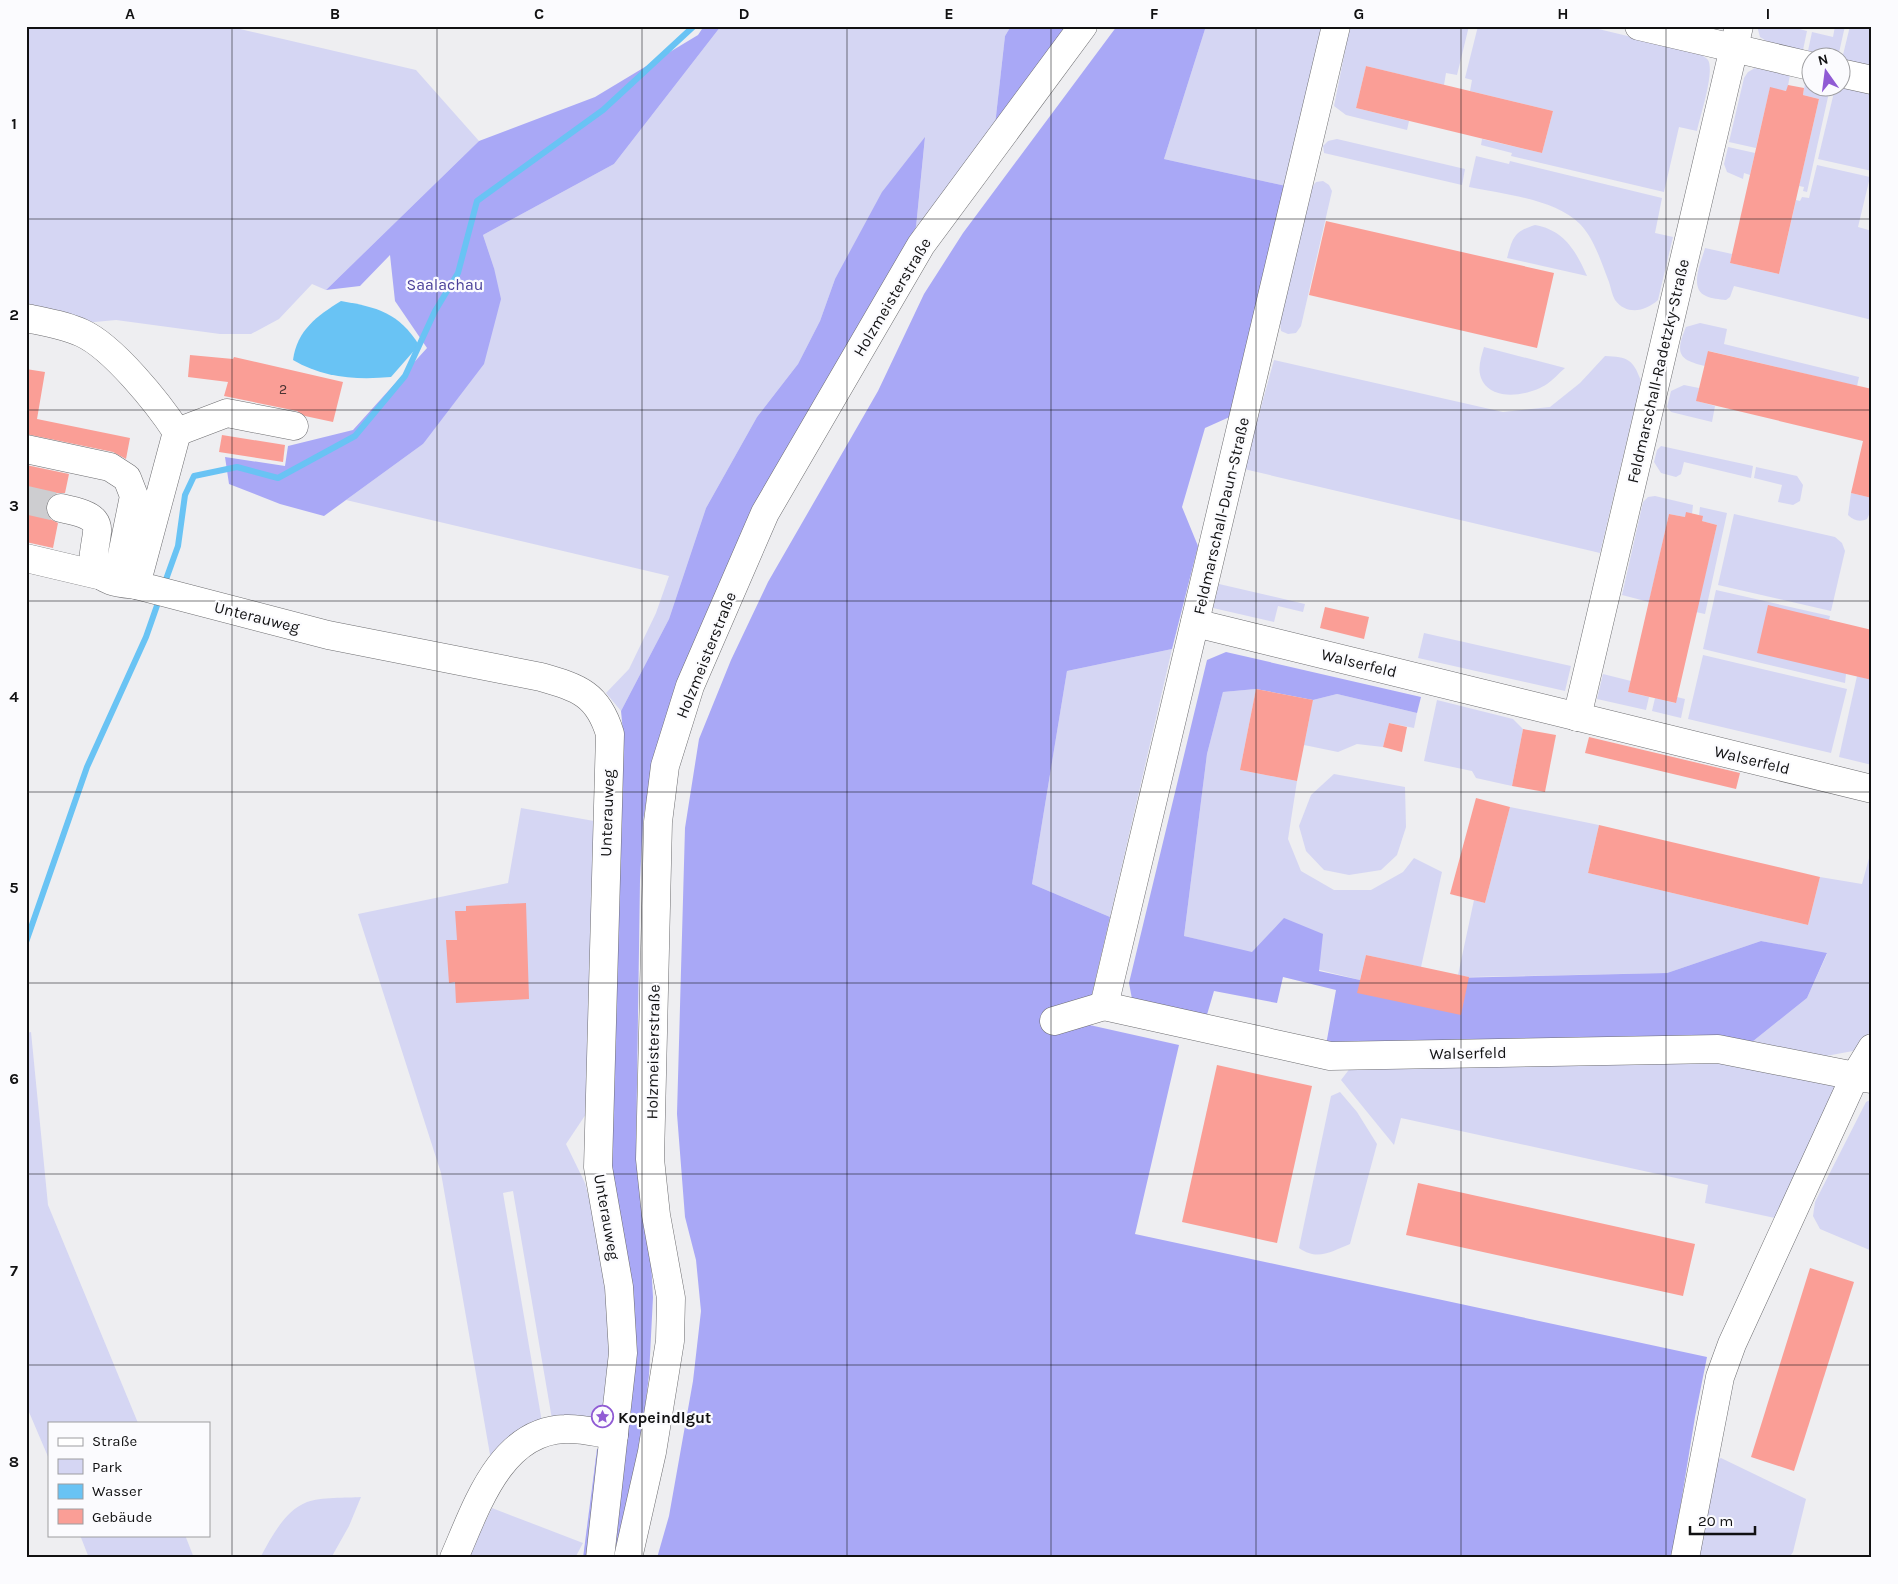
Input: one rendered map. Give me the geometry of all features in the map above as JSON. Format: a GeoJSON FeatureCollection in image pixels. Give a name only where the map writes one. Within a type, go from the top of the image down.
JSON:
{"type":"FeatureCollection","features":[{"type":"Feature","properties":{"kind":"street","name":"Holzmeisterstraße"},"geometry":{"type":"LineString","coordinates":[[628,1558],[651,1460],[670,1341],[671,1298],[656,1215],[650,1159],[658,822],[665,766],[690,686],[764,513],[921,245],[1083,26]]}},
{"type":"Feature","properties":{"kind":"street","name":"Feldmarschall-Daun-Straße"},"geometry":{"type":"LineString","coordinates":[[1104,1006],[1336,26]]}},
{"type":"Feature","properties":{"kind":"street"},"geometry":{"type":"LineString","coordinates":[[1639,26],[1736,37],[1800,62]]}},
{"type":"Feature","properties":{"kind":"street","name":"Feldmarschall-Radetzky-Straße"},"geometry":{"type":"LineString","coordinates":[[1577,717],[1736,37]]}},
{"type":"Feature","properties":{"kind":"street"},"geometry":{"type":"LineString","coordinates":[[1850,75],[1872,80]]}},
{"type":"Feature","properties":{"kind":"street"},"geometry":{"type":"LineString","coordinates":[[26,318],[61,325],[83,333],[106,348],[166,415],[177,432],[142,586]]}},
{"type":"Feature","properties":{"kind":"street"},"geometry":{"type":"LineString","coordinates":[[177,432],[227,412],[294,426]]}},
{"type":"Feature","properties":{"kind":"street"},"geometry":{"type":"LineString","coordinates":[[26,449],[110,467],[127,478],[134,496],[120,565],[142,586]]}},
{"type":"Feature","properties":{"kind":"street"},"geometry":{"type":"LineString","coordinates":[[61,508],[84,513],[94,520],[98,528],[98,538],[93,558],[93,567],[98,575]]}},
{"type":"Feature","properties":{"kind":"street","name":"Unterauweg"},"geometry":{"type":"LineString","coordinates":[[26,558],[98,575],[112,582],[142,586],[328,635],[542,677],[569,685],[589,696],[604,715],[610,734],[598,1167],[619,1286],[622,1323],[621,1380],[600,1558]]}},
{"type":"Feature","properties":{"kind":"street","name":"Walserfeld"},"geometry":{"type":"LineString","coordinates":[[1195,623],[1872,789]]}},
{"type":"Feature","properties":{"kind":"street","name":"Walserfeld"},"geometry":{"type":"LineString","coordinates":[[1054,1021],[1104,1006],[1330,1056],[1718,1049],[1863,1078]]}},
{"type":"Feature","properties":{"kind":"street"},"geometry":{"type":"LineString","coordinates":[[1685,1558],[1720,1376],[1732,1344],[1863,1078],[1872,1048]]}},
{"type":"Feature","properties":{"kind":"street"},"geometry":{"type":"LineString","coordinates":[[454,1558],[494,1475],[512,1451],[534,1435],[565,1429],[614,1435]]}},
{"type":"Feature","properties":{"kind":"green space"},"geometry":{"type":"Polygon","coordinates":[[[26,26],[227,26],[416,70],[479,141],[326,290],[312,284],[279,319],[251,334],[220,334],[116,320],[84,323],[26,312],[26,26]]]}},
{"type":"Feature","properties":{"kind":"green space","name":"Saalachau"},"geometry":{"type":"Polygon","coordinates":[[[704,26],[721,26],[614,164],[483,235],[494,268],[501,299],[484,364],[423,444],[324,516],[280,504],[229,484],[225,457],[285,466],[288,446],[353,430],[427,348],[395,301],[390,255],[360,286],[326,290],[479,141],[595,97],[698,35],[704,26]]]}},
{"type":"Feature","properties":{"kind":"green space"},"geometry":{"type":"Polygon","coordinates":[[[721,26],[1011,26],[1005,36],[995,125],[916,227],[925,138],[835,279],[820,321],[798,364],[757,417],[706,508],[669,619],[621,711],[606,693],[629,669],[656,613],[669,576],[346,500],[423,444],[494,268],[483,235],[614,164],[721,26]]]}},
{"type":"Feature","properties":{"kind":"green space"},"geometry":{"type":"Polygon","coordinates":[[[1011,26],[1075,26],[995,125],[1005,36],[1011,26]]]}},
{"type":"Feature","properties":{"kind":"green space"},"geometry":{"type":"Polygon","coordinates":[[[1117,26],[1206,26],[1164,159],[1286,186],[1234,415],[1205,428],[1182,507],[1198,546],[1172,649],[1067,671],[1032,884],[1110,917],[1085,1024],[1179,1045],[1135,1234],[1707,1357],[1695,1417],[1672,1558],[657,1558],[669,1516],[693,1381],[701,1311],[696,1260],[685,1217],[677,1114],[685,828],[699,739],[731,660],[768,582],[878,391],[924,294],[963,233],[1117,26]]]}},
{"type":"Feature","properties":{"kind":"green space"},"geometry":{"type":"Polygon","coordinates":[[[1206,26],[1323,26],[1286,186],[1164,159],[1206,26]]]}},
{"type":"Feature","properties":{"kind":"green space"},"geometry":{"type":"Polygon","coordinates":[[[1350,26],[1469,26],[1457,75],[1446,73],[1444,85],[1366,66],[1356,108],[1409,121],[1407,130],[1346,115],[1334,106],[1350,26]]]}},
{"type":"Feature","properties":{"kind":"green space"},"geometry":{"type":"Polygon","coordinates":[[[1478,26],[1586,26],[1698,53],[1706,58],[1710,66],[1710,74],[1697,131],[1679,127],[1664,192],[1511,156],[1512,153],[1481,145],[1482,139],[1542,153],[1553,111],[1470,91],[1472,80],[1465,78],[1478,26]]]}},
{"type":"Feature","properties":{"kind":"green space"},"geometry":{"type":"Polygon","coordinates":[[[1757,26],[1788,26],[1807,31],[1803,48],[1800,49],[1768,42],[1760,37],[1757,26]]]}},
{"type":"Feature","properties":{"kind":"green space"},"geometry":{"type":"Polygon","coordinates":[[[1835,26],[1845,26],[1840,48],[1809,48],[1812,32],[1833,37],[1835,26]]]}},
{"type":"Feature","properties":{"kind":"green space"},"geometry":{"type":"Polygon","coordinates":[[[1850,26],[1872,26],[1872,66],[1850,61],[1850,48],[1845,48],[1850,26]]]}},
{"type":"Feature","properties":{"kind":"green space"},"geometry":{"type":"Polygon","coordinates":[[[1755,68],[1790,75],[1787,91],[1770,88],[1756,148],[1729,142],[1744,78],[1748,72],[1755,68]]]}},
{"type":"Feature","properties":{"kind":"green space"},"geometry":{"type":"Polygon","coordinates":[[[1850,88],[1872,93],[1872,171],[1818,159],[1833,98],[1850,98],[1850,88]]]}},
{"type":"Feature","properties":{"kind":"green space"},"geometry":{"type":"Polygon","coordinates":[[[1815,98],[1828,98],[1807,192],[1803,191],[1804,187],[1799,186],[1819,99],[1815,98]]]}},
{"type":"Feature","properties":{"kind":"green space"},"geometry":{"type":"Polygon","coordinates":[[[925,137],[916,227],[753,507],[653,763],[643,821],[640,881],[636,1151],[643,1217],[651,1262],[653,1297],[649,1375],[640,1450],[614,1555],[636,1353],[632,1285],[611,1166],[623,732],[621,711],[669,619],[706,508],[757,417],[798,364],[820,321],[835,279],[882,192],[925,137]]]}},
{"type":"Feature","properties":{"kind":"green space"},"geometry":{"type":"Polygon","coordinates":[[[1337,139],[1465,169],[1462,185],[1324,153],[1323,146],[1328,141],[1337,139]]]}},
{"type":"Feature","properties":{"kind":"green space"},"geometry":{"type":"Polygon","coordinates":[[[1728,147],[1755,153],[1750,175],[1744,173],[1743,179],[1727,172],[1724,164],[1728,147]]]}},
{"type":"Feature","properties":{"kind":"green space"},"geometry":{"type":"Polygon","coordinates":[[[1476,156],[1509,164],[1510,161],[1662,198],[1655,233],[1673,237],[1658,300],[1648,307],[1636,310],[1620,305],[1614,298],[1590,237],[1580,224],[1569,216],[1543,203],[1469,187],[1476,156]]]}},
{"type":"Feature","properties":{"kind":"green space"},"geometry":{"type":"Polygon","coordinates":[[[1817,165],[1870,177],[1858,227],[1872,231],[1872,320],[1734,286],[1730,297],[1726,300],[1711,298],[1701,292],[1697,281],[1705,248],[1732,254],[1730,263],[1779,274],[1796,200],[1800,201],[1802,197],[1809,198],[1817,165]]]}},
{"type":"Feature","properties":{"kind":"green space"},"geometry":{"type":"Polygon","coordinates":[[[1323,181],[1329,185],[1332,191],[1301,326],[1296,333],[1288,334],[1281,331],[1280,323],[1312,187],[1316,182],[1323,181]]]}},
{"type":"Feature","properties":{"kind":"green space"},"geometry":{"type":"Polygon","coordinates":[[[1535,225],[1554,232],[1568,243],[1587,276],[1507,258],[1511,245],[1518,233],[1535,225]]]}},
{"type":"Feature","properties":{"kind":"green space"},"geometry":{"type":"Polygon","coordinates":[[[1700,323],[1727,329],[1724,344],[1859,377],[1857,386],[1709,351],[1705,366],[1696,364],[1684,358],[1680,349],[1686,327],[1700,323]]]}},
{"type":"Feature","properties":{"kind":"green space"},"geometry":{"type":"Polygon","coordinates":[[[1484,347],[1565,368],[1552,381],[1532,391],[1514,395],[1496,392],[1489,388],[1481,378],[1480,364],[1484,347]]]}},
{"type":"Feature","properties":{"kind":"green space"},"geometry":{"type":"Polygon","coordinates":[[[1605,356],[1619,357],[1629,361],[1635,368],[1641,381],[1600,553],[1244,469],[1274,360],[1503,412],[1550,407],[1580,383],[1605,356]]]}},
{"type":"Feature","properties":{"kind":"green space"},"geometry":{"type":"Polygon","coordinates":[[[1684,385],[1699,388],[1697,401],[1715,406],[1712,422],[1671,412],[1667,407],[1671,391],[1684,385]]]}},
{"type":"Feature","properties":{"kind":"green space"},"geometry":{"type":"Polygon","coordinates":[[[1661,446],[1753,466],[1751,478],[1684,462],[1681,474],[1676,477],[1661,473],[1654,462],[1657,450],[1661,446]]]}},
{"type":"Feature","properties":{"kind":"green space"},"geometry":{"type":"Polygon","coordinates":[[[1756,467],[1797,476],[1803,485],[1800,501],[1793,505],[1778,502],[1782,485],[1754,478],[1756,467]]]}},
{"type":"Feature","properties":{"kind":"green space"},"geometry":{"type":"Polygon","coordinates":[[[1851,493],[1872,498],[1872,508],[1867,519],[1857,520],[1848,515],[1851,493]]]}},
{"type":"Feature","properties":{"kind":"green space"},"geometry":{"type":"Polygon","coordinates":[[[1655,496],[1693,505],[1692,514],[1685,517],[1669,514],[1649,602],[1622,595],[1643,502],[1648,497],[1655,496]]]}},
{"type":"Feature","properties":{"kind":"green space"},"geometry":{"type":"Polygon","coordinates":[[[1700,507],[1727,513],[1705,614],[1696,612],[1717,525],[1702,521],[1699,515],[1700,507]]]}},
{"type":"Feature","properties":{"kind":"green space"},"geometry":{"type":"Polygon","coordinates":[[[1734,514],[1835,537],[1842,543],[1845,551],[1831,611],[1718,585],[1734,514]]]}},
{"type":"Feature","properties":{"kind":"green space"},"geometry":{"type":"Polygon","coordinates":[[[1219,584],[1305,604],[1303,612],[1278,606],[1274,622],[1213,608],[1219,584]]]}},
{"type":"Feature","properties":{"kind":"green space"},"geometry":{"type":"Polygon","coordinates":[[[1716,590],[1830,616],[1829,620],[1846,674],[1845,683],[1703,649],[1716,590]]]}},
{"type":"Feature","properties":{"kind":"green space"},"geometry":{"type":"Polygon","coordinates":[[[1424,633],[1571,666],[1565,691],[1418,658],[1424,633]]]}},
{"type":"Feature","properties":{"kind":"green space"},"geometry":{"type":"Polygon","coordinates":[[[1172,649],[1110,917],[1032,884],[1067,671],[1172,649]]]}},
{"type":"Feature","properties":{"kind":"green space"},"geometry":{"type":"Polygon","coordinates":[[[1226,652],[1421,697],[1417,713],[1337,694],[1313,700],[1256,689],[1223,692],[1207,754],[1184,936],[1252,952],[1284,918],[1323,934],[1319,971],[1360,980],[1667,973],[1761,941],[1827,953],[1807,998],[1752,1042],[1326,1045],[1336,990],[1283,977],[1277,1003],[1214,991],[1206,1018],[1132,999],[1129,983],[1207,660],[1226,652]]]}},
{"type":"Feature","properties":{"kind":"green space"},"geometry":{"type":"Polygon","coordinates":[[[1703,655],[1847,689],[1831,753],[1688,719],[1703,655]]]}},
{"type":"Feature","properties":{"kind":"green space"},"geometry":{"type":"Polygon","coordinates":[[[1603,674],[1631,681],[1628,692],[1649,697],[1646,710],[1597,699],[1603,674]]]}},
{"type":"Feature","properties":{"kind":"green space"},"geometry":{"type":"Polygon","coordinates":[[[1857,676],[1872,680],[1872,765],[1839,757],[1857,676]]]}},
{"type":"Feature","properties":{"kind":"green space"},"geometry":{"type":"Polygon","coordinates":[[[1256,689],[1240,770],[1297,781],[1288,839],[1301,871],[1334,890],[1371,890],[1403,872],[1414,858],[1442,872],[1421,967],[1366,955],[1360,980],[1184,936],[1207,754],[1223,692],[1256,689]]]}},
{"type":"Feature","properties":{"kind":"green space"},"geometry":{"type":"Polygon","coordinates":[[[1337,694],[1417,713],[1414,728],[1389,723],[1383,747],[1357,744],[1338,752],[1304,745],[1313,700],[1337,694]]]}},
{"type":"Feature","properties":{"kind":"green space"},"geometry":{"type":"Polygon","coordinates":[[[1677,697],[1685,699],[1681,718],[1652,711],[1655,698],[1675,703],[1677,697]]]}},
{"type":"Feature","properties":{"kind":"green space"},"geometry":{"type":"Polygon","coordinates":[[[1437,700],[1513,719],[1523,729],[1512,786],[1476,778],[1472,771],[1424,761],[1437,700]]]}},
{"type":"Feature","properties":{"kind":"green space"},"geometry":{"type":"Polygon","coordinates":[[[1334,774],[1405,787],[1406,827],[1397,855],[1381,870],[1349,875],[1324,870],[1306,851],[1299,826],[1311,795],[1334,774]]]}},
{"type":"Feature","properties":{"kind":"green space"},"geometry":{"type":"Polygon","coordinates":[[[1510,807],[1599,825],[1588,873],[1808,925],[1820,877],[1862,884],[1872,847],[1872,1030],[1853,1051],[1826,1056],[1752,1042],[1807,998],[1827,954],[1761,941],[1667,973],[1469,977],[1458,975],[1474,900],[1485,903],[1510,807]]]}},
{"type":"Feature","properties":{"kind":"green space"},"geometry":{"type":"Polygon","coordinates":[[[521,808],[594,821],[586,1114],[566,1144],[585,1183],[591,1206],[613,1325],[610,1420],[553,1425],[513,1191],[503,1193],[543,1428],[492,1466],[441,1173],[358,914],[508,883],[521,808]]]}},
{"type":"Feature","properties":{"kind":"green space"},"geometry":{"type":"Polygon","coordinates":[[[31,1032],[48,1205],[138,1422],[48,1422],[48,1457],[26,1405],[26,1033],[31,1032]]]}},
{"type":"Feature","properties":{"kind":"green space"},"geometry":{"type":"Polygon","coordinates":[[[1740,1063],[1839,1085],[1775,1218],[1705,1203],[1708,1185],[1401,1118],[1394,1145],[1341,1080],[1351,1067],[1740,1063]]]}},
{"type":"Feature","properties":{"kind":"green space"},"geometry":{"type":"Polygon","coordinates":[[[1340,1092],[1357,1112],[1377,1144],[1350,1244],[1318,1255],[1299,1248],[1331,1096],[1340,1092]]]}},
{"type":"Feature","properties":{"kind":"green space"},"geometry":{"type":"Polygon","coordinates":[[[1872,1099],[1872,1251],[1820,1229],[1813,1216],[1815,1202],[1866,1102],[1872,1099]]]}},
{"type":"Feature","properties":{"kind":"green space"},"geometry":{"type":"Polygon","coordinates":[[[597,1449],[607,1449],[594,1558],[583,1558],[597,1449]]]}},
{"type":"Feature","properties":{"kind":"green space"},"geometry":{"type":"Polygon","coordinates":[[[1721,1458],[1806,1499],[1793,1552],[1789,1558],[1696,1558],[1713,1461],[1721,1458]]]}},
{"type":"Feature","properties":{"kind":"green space"},"geometry":{"type":"Polygon","coordinates":[[[361,1497],[349,1526],[331,1558],[260,1558],[285,1518],[299,1506],[319,1499],[361,1497]]]}},
{"type":"Feature","properties":{"kind":"green space"},"geometry":{"type":"Polygon","coordinates":[[[492,1508],[583,1543],[575,1558],[468,1558],[492,1508]]]}},
{"type":"Feature","properties":{"kind":"green space"},"geometry":{"type":"Polygon","coordinates":[[[80,1536],[185,1536],[194,1558],[89,1558],[80,1536]]]}},
{"type":"Feature","properties":{"kind":"water"},"geometry":{"type":"Polygon","coordinates":[[[341,301],[366,306],[386,313],[403,325],[419,345],[391,377],[353,378],[328,374],[316,371],[293,360],[295,349],[304,332],[316,318],[341,301]]]}},
{"type":"Feature","properties":{"kind":"building"},"geometry":{"type":"Polygon","coordinates":[[[1366,66],[1553,111],[1542,153],[1356,108],[1366,66]]]}},
{"type":"Feature","properties":{"kind":"building"},"geometry":{"type":"Polygon","coordinates":[[[1788,85],[1800,87],[1800,98],[1819,99],[1779,274],[1730,263],[1770,87],[1786,91],[1788,85]]]}},
{"type":"Feature","properties":{"kind":"building"},"geometry":{"type":"Polygon","coordinates":[[[1326,221],[1554,273],[1537,348],[1309,295],[1326,221]]]}},
{"type":"Feature","properties":{"kind":"building"},"geometry":{"type":"Polygon","coordinates":[[[1708,351],[1872,389],[1872,498],[1851,493],[1863,441],[1696,401],[1708,351]]]}},
{"type":"Feature","properties":{"kind":"building"},"geometry":{"type":"Polygon","coordinates":[[[190,355],[233,359],[234,357],[343,382],[333,422],[305,416],[297,411],[224,396],[228,382],[188,377],[190,355]]]}},
{"type":"Feature","properties":{"kind":"building"},"geometry":{"type":"Polygon","coordinates":[[[26,369],[45,372],[37,419],[130,438],[126,459],[113,452],[26,434],[26,369]]]}},
{"type":"Feature","properties":{"kind":"building"},"geometry":{"type":"Polygon","coordinates":[[[222,435],[285,445],[283,462],[219,452],[222,435]]]}},
{"type":"Feature","properties":{"kind":"building"},"geometry":{"type":"Polygon","coordinates":[[[26,465],[69,474],[65,493],[57,493],[50,497],[46,505],[46,512],[50,519],[58,523],[53,548],[26,542],[26,465]]]}},
{"type":"Feature","properties":{"kind":"building"},"geometry":{"type":"Polygon","coordinates":[[[1686,512],[1703,516],[1702,521],[1717,525],[1676,703],[1628,692],[1669,514],[1685,517],[1686,512]]]}},
{"type":"Feature","properties":{"kind":"building"},"geometry":{"type":"Polygon","coordinates":[[[1768,605],[1872,630],[1872,680],[1757,653],[1768,605]]]}},
{"type":"Feature","properties":{"kind":"building"},"geometry":{"type":"Polygon","coordinates":[[[1325,607],[1369,617],[1364,639],[1320,628],[1325,607]]]}},
{"type":"Feature","properties":{"kind":"building"},"geometry":{"type":"Polygon","coordinates":[[[1256,689],[1313,700],[1297,781],[1240,770],[1256,689]]]}},
{"type":"Feature","properties":{"kind":"building"},"geometry":{"type":"Polygon","coordinates":[[[1389,723],[1407,727],[1402,752],[1383,747],[1389,723]]]}},
{"type":"Feature","properties":{"kind":"building"},"geometry":{"type":"Polygon","coordinates":[[[1523,729],[1556,735],[1545,792],[1512,786],[1523,729]]]}},
{"type":"Feature","properties":{"kind":"building"},"geometry":{"type":"Polygon","coordinates":[[[1589,737],[1740,773],[1736,789],[1585,753],[1589,737]]]}},
{"type":"Feature","properties":{"kind":"building"},"geometry":{"type":"Polygon","coordinates":[[[1476,798],[1510,807],[1485,903],[1450,894],[1476,798]]]}},
{"type":"Feature","properties":{"kind":"building"},"geometry":{"type":"Polygon","coordinates":[[[1599,825],[1820,877],[1808,925],[1588,873],[1599,825]]]}},
{"type":"Feature","properties":{"kind":"building"},"geometry":{"type":"Polygon","coordinates":[[[526,903],[529,999],[456,1003],[455,982],[449,983],[446,940],[457,940],[455,911],[466,911],[466,906],[526,903]]]}},
{"type":"Feature","properties":{"kind":"building"},"geometry":{"type":"Polygon","coordinates":[[[1366,955],[1469,977],[1461,1015],[1357,993],[1366,955]]]}},
{"type":"Feature","properties":{"kind":"building"},"geometry":{"type":"Polygon","coordinates":[[[1217,1065],[1312,1086],[1277,1243],[1182,1222],[1217,1065]]]}},
{"type":"Feature","properties":{"kind":"building"},"geometry":{"type":"Polygon","coordinates":[[[1418,1183],[1695,1244],[1683,1296],[1406,1235],[1418,1183]]]}},
{"type":"Feature","properties":{"kind":"building"},"geometry":{"type":"Polygon","coordinates":[[[1810,1268],[1854,1282],[1794,1471],[1751,1457],[1810,1268]]]}},
{"type":"Feature","properties":{"kind":"waterway"},"geometry":{"type":"LineString","coordinates":[[164,585],[178,546],[185,495],[194,476],[237,467],[278,478],[355,436],[405,376],[435,311],[458,273],[477,201],[603,110],[694,26]]}},
{"type":"Feature","properties":{"kind":"waterway"},"geometry":{"type":"LineString","coordinates":[[26,942],[87,767],[146,637],[160,597]]}},
{"type":"Feature","properties":{"kind":"tunnel"},"geometry":{"type":"LineString","coordinates":[[26,500],[61,508]]}},
{"type":"Feature","properties":{"kind":"place","name":"Kopeindlgut"},"geometry":{"type":"Point","coordinates":[602,1417]}}]}
